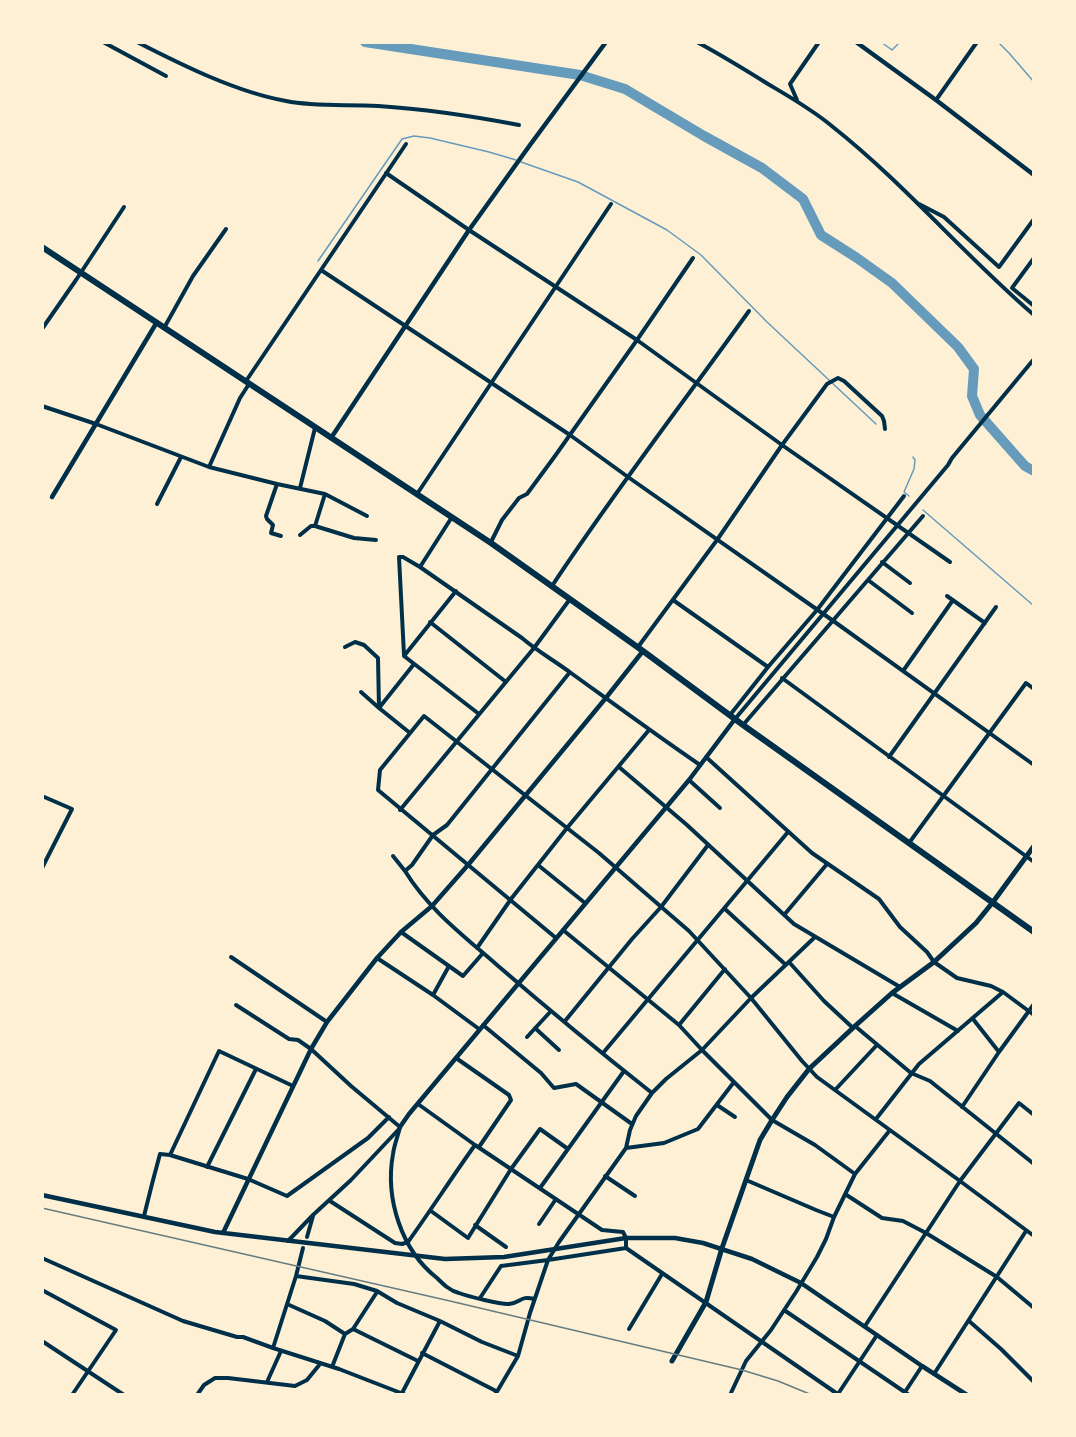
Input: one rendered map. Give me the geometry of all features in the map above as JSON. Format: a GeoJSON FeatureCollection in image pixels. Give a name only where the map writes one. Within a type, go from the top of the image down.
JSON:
{"type":"FeatureCollection","features":[{"type":"Feature","properties":{"kind":"highway"},"geometry":{"type":"LineString","coordinates":[[42,248],[491,543],[1034,932]]}},
{"type":"Feature","properties":{"kind":"main road"},"geometry":{"type":"LineString","coordinates":[[672,1361],[706,1302],[722,1248],[760,1140],[772,1120],[809,1069],[892,993],[934,962],[976,923],[1034,846]]}},
{"type":"Feature","properties":{"kind":"street"},"geometry":{"type":"LineString","coordinates":[[103,42],[166,76]]}},
{"type":"Feature","properties":{"kind":"street"},"geometry":{"type":"LineString","coordinates":[[137,42],[221,81],[279,100],[311,104],[408,108],[519,124]]}},
{"type":"Feature","properties":{"kind":"street"},"geometry":{"type":"LineString","coordinates":[[331,438],[469,230],[606,42]]}},
{"type":"Feature","properties":{"kind":"street"},"geometry":{"type":"LineString","coordinates":[[696,42],[798,102],[832,126],[875,162],[1008,293],[1034,315]]}},
{"type":"Feature","properties":{"kind":"street"},"geometry":{"type":"LineString","coordinates":[[798,102],[790,84],[819,42]]}},
{"type":"Feature","properties":{"kind":"street"},"geometry":{"type":"LineString","coordinates":[[856,42],[1034,175]]}},
{"type":"Feature","properties":{"kind":"street"},"geometry":{"type":"LineString","coordinates":[[936,100],[977,42]]}},
{"type":"Feature","properties":{"kind":"street"},"geometry":{"type":"LineString","coordinates":[[209,467],[247,382],[405,144]]}},
{"type":"Feature","properties":{"kind":"street"},"geometry":{"type":"LineString","coordinates":[[386,173],[638,340],[782,445],[950,562]]}},
{"type":"Feature","properties":{"kind":"street"},"geometry":{"type":"LineString","coordinates":[[916,202],[944,216],[999,267],[1034,219]]}},
{"type":"Feature","properties":{"kind":"street"},"geometry":{"type":"LineString","coordinates":[[417,494],[611,204]]}},
{"type":"Feature","properties":{"kind":"street"},"geometry":{"type":"LineString","coordinates":[[42,329],[124,207]]}},
{"type":"Feature","properties":{"kind":"street"},"geometry":{"type":"LineString","coordinates":[[164,328],[193,276],[226,229]]}},
{"type":"Feature","properties":{"kind":"street"},"geometry":{"type":"LineString","coordinates":[[491,543],[502,520],[519,498],[527,494],[638,340],[693,258]]}},
{"type":"Feature","properties":{"kind":"street"},"geometry":{"type":"LineString","coordinates":[[1034,258],[1012,288],[1034,306]]}},
{"type":"Feature","properties":{"kind":"street"},"geometry":{"type":"LineString","coordinates":[[321,270],[570,435],[1034,765]]}},
{"type":"Feature","properties":{"kind":"street"},"geometry":{"type":"LineString","coordinates":[[551,586],[662,428],[749,311]]}},
{"type":"Feature","properties":{"kind":"street"},"geometry":{"type":"LineString","coordinates":[[52,497],[157,322]]}},
{"type":"Feature","properties":{"kind":"street"},"geometry":{"type":"LineString","coordinates":[[733,717],[898,525],[1034,359]]}},
{"type":"Feature","properties":{"kind":"street"},"geometry":{"type":"LineString","coordinates":[[223,1233],[311,1049],[327,1022],[376,958],[401,932],[432,906],[468,866],[605,699],[827,384],[838,378],[843,381],[882,416],[885,429]]}},
{"type":"Feature","properties":{"kind":"street"},"geometry":{"type":"LineString","coordinates":[[42,406],[209,467],[325,494],[367,516]]}},
{"type":"Feature","properties":{"kind":"street"},"geometry":{"type":"LineString","coordinates":[[300,488],[315,427]]}},
{"type":"Feature","properties":{"kind":"street"},"geometry":{"type":"LineString","coordinates":[[157,504],[181,457]]}},
{"type":"Feature","properties":{"kind":"street"},"geometry":{"type":"LineString","coordinates":[[278,484],[266,516],[273,525],[271,533],[281,536]]}},
{"type":"Feature","properties":{"kind":"street"},"geometry":{"type":"LineString","coordinates":[[315,526],[325,494]]}},
{"type":"Feature","properties":{"kind":"street"},"geometry":{"type":"LineString","coordinates":[[288,1241],[330,1201],[400,1127],[689,780],[768,667],[904,496]]}},
{"type":"Feature","properties":{"kind":"street"},"geometry":{"type":"LineString","coordinates":[[743,725],[923,516]]}},
{"type":"Feature","properties":{"kind":"street"},"geometry":{"type":"LineString","coordinates":[[420,567],[452,517]]}},
{"type":"Feature","properties":{"kind":"street"},"geometry":{"type":"LineString","coordinates":[[300,535],[311,526],[315,526],[354,538],[376,540]]}},
{"type":"Feature","properties":{"kind":"street"},"geometry":{"type":"LineString","coordinates":[[479,714],[404,656],[399,558],[403,557],[456,591],[700,765]]}},
{"type":"Feature","properties":{"kind":"street"},"geometry":{"type":"LineString","coordinates":[[882,562],[910,583]]}},
{"type":"Feature","properties":{"kind":"street"},"geometry":{"type":"LineString","coordinates":[[868,579],[912,613]]}},
{"type":"Feature","properties":{"kind":"street"},"geometry":{"type":"LineString","coordinates":[[404,656],[456,591]]}},
{"type":"Feature","properties":{"kind":"street"},"geometry":{"type":"LineString","coordinates":[[947,596],[986,623]]}},
{"type":"Feature","properties":{"kind":"street"},"geometry":{"type":"LineString","coordinates":[[400,810],[534,648],[570,599]]}},
{"type":"Feature","properties":{"kind":"street"},"geometry":{"type":"LineString","coordinates":[[673,600],[768,667]]}},
{"type":"Feature","properties":{"kind":"street"},"geometry":{"type":"LineString","coordinates":[[903,671],[953,600]]}},
{"type":"Feature","properties":{"kind":"street"},"geometry":{"type":"LineString","coordinates":[[889,757],[996,608]]}},
{"type":"Feature","properties":{"kind":"street"},"geometry":{"type":"LineString","coordinates":[[430,622],[506,682]]}},
{"type":"Feature","properties":{"kind":"street"},"geometry":{"type":"LineString","coordinates":[[345,647],[355,642],[364,645],[378,658],[379,708]]}},
{"type":"Feature","properties":{"kind":"street"},"geometry":{"type":"LineString","coordinates":[[379,708],[414,664]]}},
{"type":"Feature","properties":{"kind":"street"},"geometry":{"type":"LineString","coordinates":[[405,871],[433,836],[447,825],[570,672]]}},
{"type":"Feature","properties":{"kind":"street"},"geometry":{"type":"LineString","coordinates":[[782,678],[1034,862]]}},
{"type":"Feature","properties":{"kind":"street"},"geometry":{"type":"LineString","coordinates":[[909,843],[1026,683],[1034,689]]}},
{"type":"Feature","properties":{"kind":"street"},"geometry":{"type":"LineString","coordinates":[[360,692],[410,733]]}},
{"type":"Feature","properties":{"kind":"street"},"geometry":{"type":"LineString","coordinates":[[556,938],[378,790],[380,770],[424,716],[567,828],[689,931],[751,998],[817,1077],[1034,1236]]}},
{"type":"Feature","properties":{"kind":"street"},"geometry":{"type":"LineString","coordinates":[[477,948],[511,899],[567,828],[649,730]]}},
{"type":"Feature","properties":{"kind":"street"},"geometry":{"type":"LineString","coordinates":[[706,757],[788,832],[827,864],[879,899],[900,927],[927,952],[934,962],[957,978],[991,986],[1003,992],[1034,1015]]}},
{"type":"Feature","properties":{"kind":"street"},"geometry":{"type":"LineString","coordinates":[[619,767],[708,844],[794,924],[900,987]]}},
{"type":"Feature","properties":{"kind":"street"},"geometry":{"type":"LineString","coordinates":[[689,780],[720,808]]}},
{"type":"Feature","properties":{"kind":"street"},"geometry":{"type":"LineString","coordinates":[[42,796],[72,809],[43,865]]}},
{"type":"Feature","properties":{"kind":"street"},"geometry":{"type":"LineString","coordinates":[[603,1053],[788,832]]}},
{"type":"Feature","properties":{"kind":"street"},"geometry":{"type":"LineString","coordinates":[[565,1021],[661,907],[708,844]]}},
{"type":"Feature","properties":{"kind":"street"},"geometry":{"type":"LineString","coordinates":[[393,856],[411,881],[454,929],[652,1093]]}},
{"type":"Feature","properties":{"kind":"street"},"geometry":{"type":"LineString","coordinates":[[784,915],[827,864]]}},
{"type":"Feature","properties":{"kind":"street"},"geometry":{"type":"LineString","coordinates":[[538,865],[585,903]]}},
{"type":"Feature","properties":{"kind":"street"},"geometry":{"type":"LineString","coordinates":[[724,909],[876,1046],[911,1073],[930,1081],[1034,1164]]}},
{"type":"Feature","properties":{"kind":"street"},"geometry":{"type":"LineString","coordinates":[[563,930],[679,1025],[772,1120],[815,1145],[855,1174]]}},
{"type":"Feature","properties":{"kind":"street"},"geometry":{"type":"LineString","coordinates":[[401,932],[464,976],[483,953]]}},
{"type":"Feature","properties":{"kind":"street"},"geometry":{"type":"LineString","coordinates":[[422,1353],[495,1393],[518,1356],[534,1299],[554,1248],[626,1148],[632,1124],[652,1093],[702,1050],[751,998],[815,938]]}},
{"type":"Feature","properties":{"kind":"street"},"geometry":{"type":"LineString","coordinates":[[231,957],[327,1022]]}},
{"type":"Feature","properties":{"kind":"street"},"geometry":{"type":"LineString","coordinates":[[376,958],[481,1027],[541,1073],[554,1088],[576,1084],[632,1124]]}},
{"type":"Feature","properties":{"kind":"street"},"geometry":{"type":"LineString","coordinates":[[433,995],[449,966]]}},
{"type":"Feature","properties":{"kind":"street"},"geometry":{"type":"LineString","coordinates":[[679,1025],[725,969]]}},
{"type":"Feature","properties":{"kind":"street"},"geometry":{"type":"LineString","coordinates":[[876,1119],[919,1064],[1003,992]]}},
{"type":"Feature","properties":{"kind":"street"},"geometry":{"type":"LineString","coordinates":[[892,993],[958,1031]]}},
{"type":"Feature","properties":{"kind":"street"},"geometry":{"type":"LineString","coordinates":[[962,1107],[1034,1004]]}},
{"type":"Feature","properties":{"kind":"street"},"geometry":{"type":"LineString","coordinates":[[236,1005],[289,1039],[298,1040],[311,1049],[400,1127]]}},
{"type":"Feature","properties":{"kind":"street"},"geometry":{"type":"LineString","coordinates":[[527,1037],[552,1011]]}},
{"type":"Feature","properties":{"kind":"street"},"geometry":{"type":"LineString","coordinates":[[973,1019],[999,1052]]}},
{"type":"Feature","properties":{"kind":"street"},"geometry":{"type":"LineString","coordinates":[[535,1028],[559,1050]]}},
{"type":"Feature","properties":{"kind":"street"},"geometry":{"type":"LineString","coordinates":[[835,1090],[876,1046]]}},
{"type":"Feature","properties":{"kind":"street"},"geometry":{"type":"LineString","coordinates":[[170,1155],[219,1051],[293,1086]]}},
{"type":"Feature","properties":{"kind":"street"},"geometry":{"type":"LineString","coordinates":[[330,1201],[395,1243],[408,1242],[511,1100],[509,1095],[456,1058]]}},
{"type":"Feature","properties":{"kind":"street"},"geometry":{"type":"LineString","coordinates":[[207,1167],[256,1069]]}},
{"type":"Feature","properties":{"kind":"street"},"geometry":{"type":"LineString","coordinates":[[540,1188],[624,1071]]}},
{"type":"Feature","properties":{"kind":"street"},"geometry":{"type":"LineString","coordinates":[[626,1148],[664,1143],[698,1129],[734,1082]]}},
{"type":"Feature","properties":{"kind":"street"},"geometry":{"type":"LineString","coordinates":[[865,1326],[960,1181],[1019,1103],[1034,1115]]}},
{"type":"Feature","properties":{"kind":"street"},"geometry":{"type":"LineString","coordinates":[[418,1104],[602,1230],[623,1232],[626,1238],[626,1248]]}},
{"type":"Feature","properties":{"kind":"street"},"geometry":{"type":"LineString","coordinates":[[717,1105],[735,1117]]}},
{"type":"Feature","properties":{"kind":"street"},"geometry":{"type":"LineString","coordinates":[[144,1216],[160,1154],[248,1179],[287,1196],[368,1138],[388,1117]]}},
{"type":"Feature","properties":{"kind":"street"},"geometry":{"type":"LineString","coordinates":[[400,1127],[393,1153],[391,1179],[394,1206],[408,1242],[425,1269],[451,1290],[459,1293],[507,1304],[524,1298],[534,1299]]}},
{"type":"Feature","properties":{"kind":"street"},"geometry":{"type":"LineString","coordinates":[[431,1211],[468,1238],[511,1168],[540,1129],[567,1149]]}},
{"type":"Feature","properties":{"kind":"street"},"geometry":{"type":"LineString","coordinates":[[730,1395],[746,1361],[784,1310],[826,1239],[855,1174],[890,1130]]}},
{"type":"Feature","properties":{"kind":"street"},"geometry":{"type":"LineString","coordinates":[[605,1176],[635,1196]]}},
{"type":"Feature","properties":{"kind":"street"},"geometry":{"type":"LineString","coordinates":[[746,1179],[834,1217]]}},
{"type":"Feature","properties":{"kind":"street"},"geometry":{"type":"LineString","coordinates":[[845,1194],[882,1218],[903,1221],[926,1233],[997,1277],[1034,1308]]}},
{"type":"Feature","properties":{"kind":"street"},"geometry":{"type":"LineString","coordinates":[[42,1195],[223,1233],[421,1257],[486,1258],[626,1238],[675,1238],[703,1243],[752,1259],[801,1283],[967,1395]]}},
{"type":"Feature","properties":{"kind":"street"},"geometry":{"type":"LineString","coordinates":[[538,1224],[556,1199]]}},
{"type":"Feature","properties":{"kind":"street"},"geometry":{"type":"LineString","coordinates":[[307,1237],[313,1215]]}},
{"type":"Feature","properties":{"kind":"street"},"geometry":{"type":"LineString","coordinates":[[476,1226],[506,1247]]}},
{"type":"Feature","properties":{"kind":"street"},"geometry":{"type":"LineString","coordinates":[[934,1374],[1026,1231]]}},
{"type":"Feature","properties":{"kind":"street"},"geometry":{"type":"LineString","coordinates":[[273,1348],[303,1248]]}},
{"type":"Feature","properties":{"kind":"street"},"geometry":{"type":"LineString","coordinates":[[480,1298],[501,1266],[626,1248],[838,1395],[877,1335]]}},
{"type":"Feature","properties":{"kind":"street"},"geometry":{"type":"LineString","coordinates":[[42,1258],[183,1321],[243,1337],[404,1394],[418,1361],[440,1321]]}},
{"type":"Feature","properties":{"kind":"street"},"geometry":{"type":"LineString","coordinates":[[629,1329],[663,1274]]}},
{"type":"Feature","properties":{"kind":"street"},"geometry":{"type":"LineString","coordinates":[[296,1276],[354,1284],[377,1291],[396,1303],[518,1356]]}},
{"type":"Feature","properties":{"kind":"street"},"geometry":{"type":"LineString","coordinates":[[42,1290],[116,1330],[72,1395]]}},
{"type":"Feature","properties":{"kind":"street"},"geometry":{"type":"LineString","coordinates":[[332,1367],[345,1334],[353,1329],[377,1291]]}},
{"type":"Feature","properties":{"kind":"street"},"geometry":{"type":"LineString","coordinates":[[287,1304],[325,1321],[345,1334]]}},
{"type":"Feature","properties":{"kind":"street"},"geometry":{"type":"LineString","coordinates":[[784,1310],[906,1394],[922,1366]]}},
{"type":"Feature","properties":{"kind":"street"},"geometry":{"type":"LineString","coordinates":[[969,1321],[1034,1382]]}},
{"type":"Feature","properties":{"kind":"street"},"geometry":{"type":"LineString","coordinates":[[353,1329],[418,1361]]}},
{"type":"Feature","properties":{"kind":"street"},"geometry":{"type":"LineString","coordinates":[[42,1341],[124,1395]]}},
{"type":"Feature","properties":{"kind":"street"},"geometry":{"type":"LineString","coordinates":[[267,1382],[281,1351]]}},
{"type":"Feature","properties":{"kind":"street"},"geometry":{"type":"LineString","coordinates":[[197,1395],[204,1385],[215,1378],[295,1386],[307,1380],[320,1364]]}},
{"type":"Feature","properties":{"kind":"waterway"},"geometry":{"type":"LineString","coordinates":[[365,42],[580,75],[625,89],[762,168],[803,199],[821,235],[892,283],[958,347],[974,369],[972,396],[980,415],[1025,466],[1034,471]]}},
{"type":"Feature","properties":{"kind":"waterway"},"geometry":{"type":"LineString","coordinates":[[881,42],[892,50],[900,42]]}},
{"type":"Feature","properties":{"kind":"waterway"},"geometry":{"type":"LineString","coordinates":[[998,42],[1034,82]]}},
{"type":"Feature","properties":{"kind":"waterway"},"geometry":{"type":"LineString","coordinates":[[318,261],[402,139],[414,136],[430,138],[516,160]]}},
{"type":"Feature","properties":{"kind":"waterway"},"geometry":{"type":"LineString","coordinates":[[521,162],[578,182],[667,230],[701,255],[767,322],[876,424]]}},
{"type":"Feature","properties":{"kind":"waterway"},"geometry":{"type":"LineString","coordinates":[[909,496],[904,492],[914,469],[913,457]]}},
{"type":"Feature","properties":{"kind":"waterway"},"geometry":{"type":"LineString","coordinates":[[923,510],[1034,606]]}},
{"type":"Feature","properties":{"kind":"tram line"},"geometry":{"type":"LineString","coordinates":[[42,1208],[742,1370],[812,1395]]}}]}
